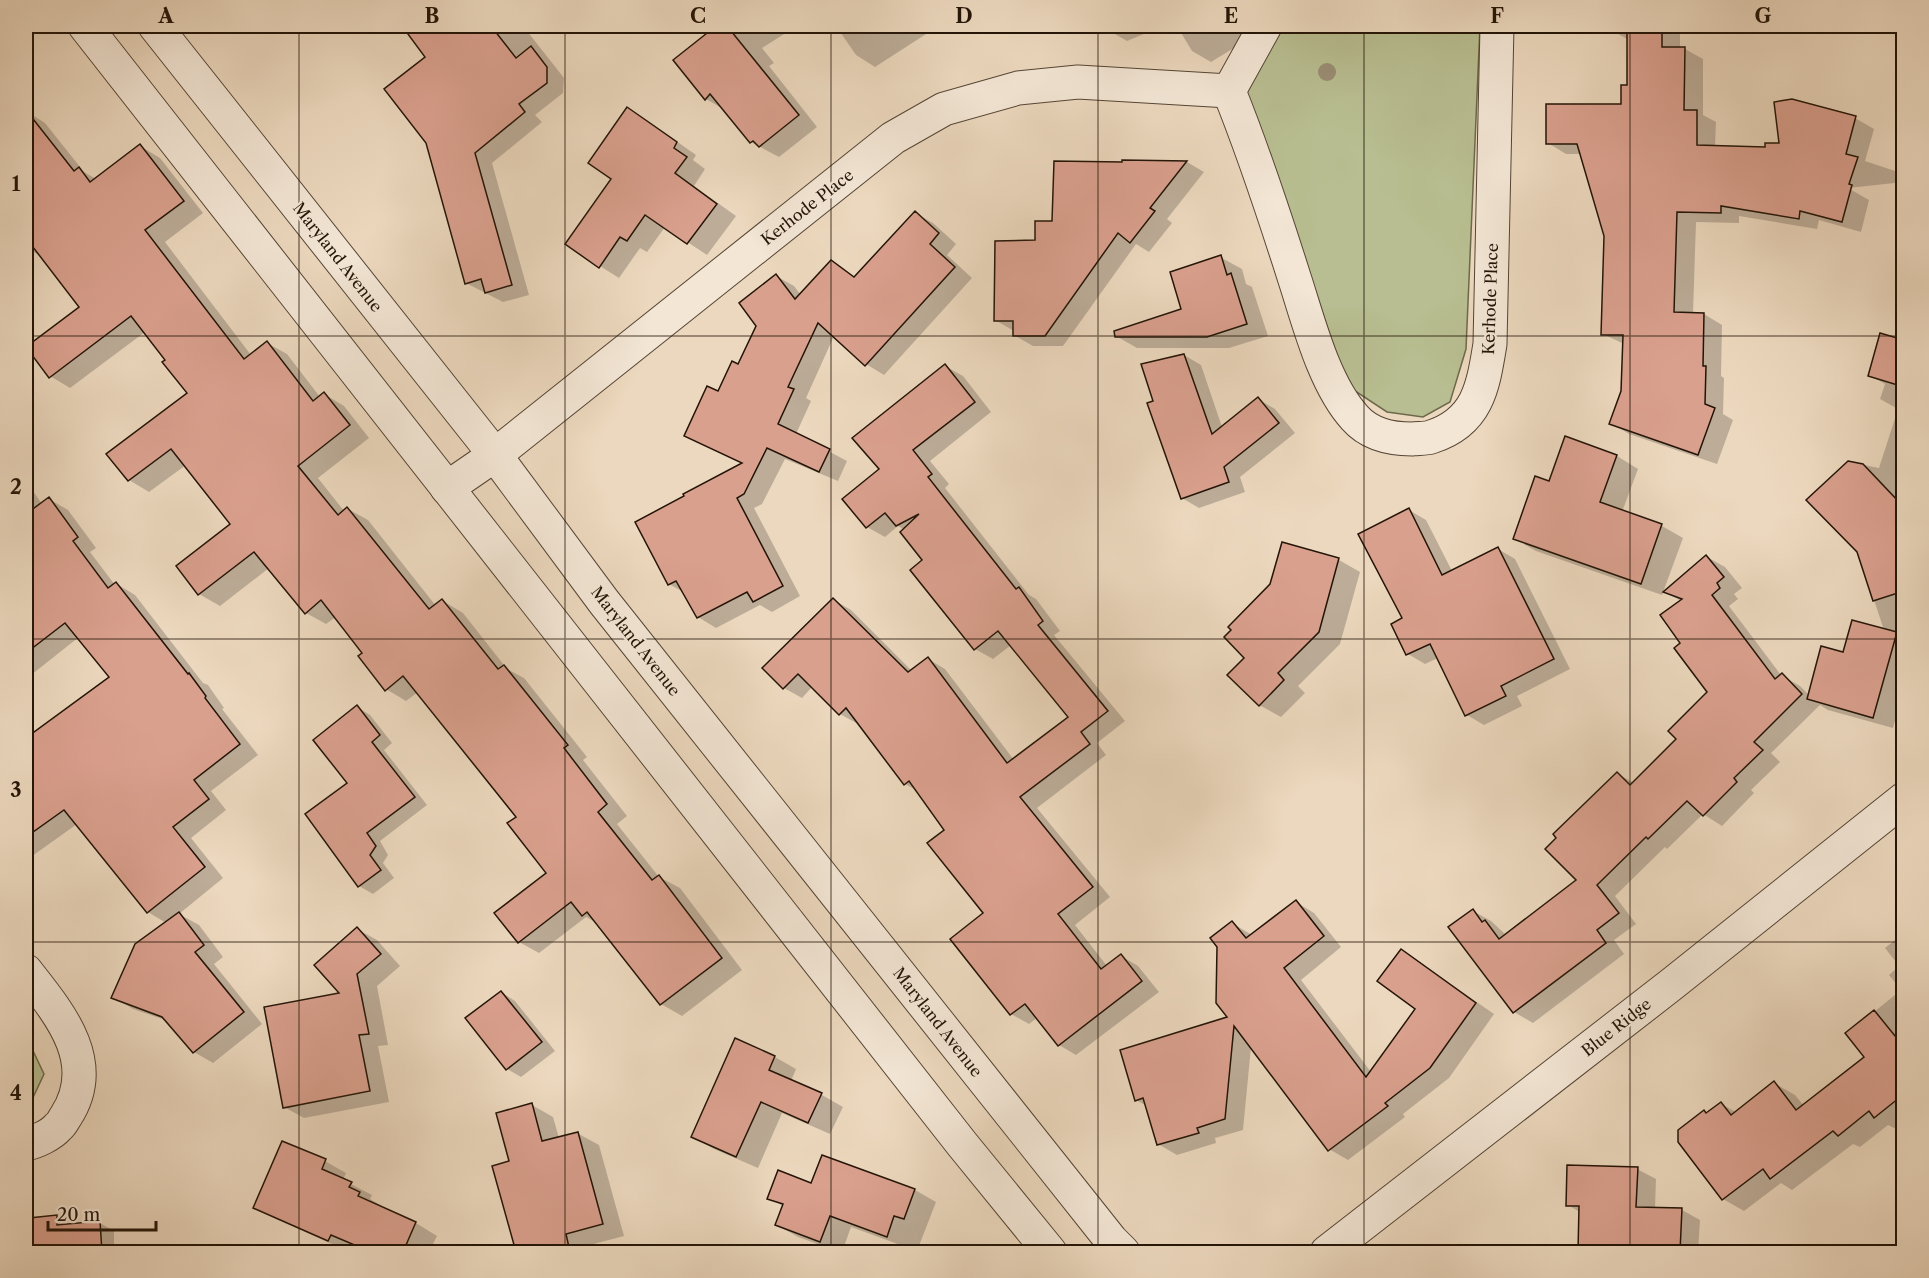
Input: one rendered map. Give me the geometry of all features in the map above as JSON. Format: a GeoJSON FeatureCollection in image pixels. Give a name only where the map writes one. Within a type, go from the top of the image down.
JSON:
{"type":"FeatureCollection","features":[{"type":"Feature","properties":{"kind":"street"},"geometry":{"type":"LineString","coordinates":[[85,26],[962,1144],[1050,1252]]}},
{"type":"Feature","properties":{"kind":"street","name":"Maryland Avenue"},"geometry":{"type":"LineString","coordinates":[[154,26],[495,455],[604,602],[1110,1248]]}},
{"type":"Feature","properties":{"kind":"street"},"geometry":{"type":"LineString","coordinates":[[1229,91],[1265,26]]}},
{"type":"Feature","properties":{"kind":"street","name":"Kerhode Place"},"geometry":{"type":"LineString","coordinates":[[447,488],[495,455],[893,138],[944,109],[1018,88],[1078,82],[1229,91],[1252,148],[1319,351],[1337,392],[1355,419],[1374,433],[1395,439],[1429,438],[1459,423],[1476,402],[1490,344],[1497,26]]}},
{"type":"Feature","properties":{"kind":"street","name":"Blue Ridge"},"geometry":{"type":"LineString","coordinates":[[1327,1252],[1904,800]]}},
{"type":"Feature","properties":{"kind":"street"},"geometry":{"type":"LineString","coordinates":[[26,971],[50,1001],[67,1030],[79,1057],[80,1085],[73,1105],[58,1128],[33,1143],[26,1144]]}},
{"type":"Feature","properties":{"kind":"green space"},"geometry":{"type":"Polygon","coordinates":[[[1274,26],[1480,26],[1466,349],[1450,402],[1423,417],[1387,412],[1346,385],[1246,93],[1274,26]]]}},
{"type":"Feature","properties":{"kind":"green space"},"geometry":{"type":"Polygon","coordinates":[[[26,1036],[44,1074],[30,1104],[26,1107],[26,1036]]]}},
{"type":"Feature","properties":{"kind":"building"},"geometry":{"type":"Polygon","coordinates":[[[402,26],[491,26],[516,58],[531,46],[547,67],[547,83],[519,104],[525,112],[475,153],[512,285],[485,293],[481,279],[465,284],[426,143],[384,89],[425,57],[402,26]]]}},
{"type":"Feature","properties":{"kind":"building"},"geometry":{"type":"Polygon","coordinates":[[[716,26],[727,26],[799,115],[759,147],[753,141],[750,143],[710,94],[705,100],[673,60],[716,26]]]}},
{"type":"Feature","properties":{"kind":"building"},"geometry":{"type":"Polygon","coordinates":[[[1627,26],[1662,26],[1662,47],[1685,47],[1684,110],[1697,110],[1697,145],[1765,147],[1765,143],[1779,143],[1774,102],[1792,99],[1856,116],[1846,154],[1858,157],[1849,184],[1852,185],[1842,222],[1800,211],[1799,219],[1721,206],[1721,213],[1677,212],[1674,312],[1704,313],[1705,404],[1715,408],[1698,455],[1609,424],[1621,391],[1623,335],[1601,335],[1604,236],[1577,144],[1546,144],[1546,104],[1621,104],[1621,85],[1627,85],[1627,26]]]}},
{"type":"Feature","properties":{"kind":"building"},"geometry":{"type":"Polygon","coordinates":[[[627,107],[677,142],[674,148],[687,157],[675,173],[717,204],[687,244],[645,215],[627,241],[620,237],[599,268],[565,244],[611,179],[588,163],[627,107]]]}},
{"type":"Feature","properties":{"kind":"building"},"geometry":{"type":"Polygon","coordinates":[[[26,110],[74,171],[79,167],[90,182],[140,144],[184,201],[145,230],[244,359],[267,341],[313,401],[324,392],[350,425],[298,466],[338,515],[347,507],[429,609],[442,599],[498,669],[504,665],[568,745],[564,748],[607,804],[598,812],[652,880],[659,875],[722,958],[660,1005],[587,912],[582,916],[571,902],[518,943],[494,913],[546,873],[507,823],[516,817],[403,676],[385,691],[358,656],[362,653],[321,600],[305,614],[254,552],[198,595],[176,566],[230,524],[171,449],[128,481],[106,454],[187,393],[162,362],[165,360],[131,316],[49,378],[26,347],[79,307],[26,238],[26,110]]]}},
{"type":"Feature","properties":{"kind":"building"},"geometry":{"type":"Polygon","coordinates":[[[1122,160],[1187,161],[1150,208],[1155,211],[1130,243],[1118,233],[1045,336],[1013,336],[1013,321],[994,321],[995,241],[1035,240],[1035,221],[1052,221],[1054,161],[1122,162],[1122,160]]]}},
{"type":"Feature","properties":{"kind":"building"},"geometry":{"type":"Polygon","coordinates":[[[915,211],[939,233],[930,244],[955,267],[865,366],[818,323],[788,387],[794,389],[778,424],[830,449],[819,472],[767,448],[744,494],[737,498],[783,586],[753,602],[747,592],[697,618],[676,581],[668,585],[635,522],[742,463],[684,436],[707,386],[718,391],[732,361],[738,364],[756,326],[739,303],[776,274],[795,299],[831,260],[854,277],[915,211]]]}},
{"type":"Feature","properties":{"kind":"building"},"geometry":{"type":"Polygon","coordinates":[[[1221,255],[1227,275],[1231,273],[1247,324],[1207,337],[1115,337],[1114,331],[1181,309],[1170,272],[1221,255]]]}},
{"type":"Feature","properties":{"kind":"building"},"geometry":{"type":"Polygon","coordinates":[[[1880,333],[1904,340],[1904,387],[1868,376],[1880,333]]]}},
{"type":"Feature","properties":{"kind":"building"},"geometry":{"type":"Polygon","coordinates":[[[1184,354],[1212,434],[1258,397],[1279,423],[1224,467],[1229,482],[1181,499],[1147,403],[1153,401],[1141,364],[1184,354]]]}},
{"type":"Feature","properties":{"kind":"building"},"geometry":{"type":"Polygon","coordinates":[[[945,364],[975,402],[913,450],[932,474],[928,477],[1016,589],[1019,587],[1043,621],[1038,625],[1108,711],[1081,732],[1090,744],[1020,797],[1093,887],[1058,914],[1101,969],[1121,954],[1142,981],[1058,1046],[1025,1004],[1010,1015],[950,939],[983,913],[927,843],[944,830],[909,781],[904,785],[846,708],[839,715],[798,674],[783,689],[762,668],[833,598],[908,672],[928,657],[1007,763],[1068,717],[998,631],[974,650],[910,570],[922,560],[900,532],[919,514],[896,526],[885,513],[866,528],[842,499],[879,469],[852,438],[945,364]]]}},
{"type":"Feature","properties":{"kind":"building"},"geometry":{"type":"Polygon","coordinates":[[[1565,436],[1617,455],[1600,502],[1662,524],[1641,584],[1513,539],[1535,476],[1549,481],[1565,436]]]}},
{"type":"Feature","properties":{"kind":"building"},"geometry":{"type":"Polygon","coordinates":[[[1848,461],[1863,464],[1899,502],[1904,515],[1904,591],[1873,601],[1857,552],[1806,500],[1848,461]]]}},
{"type":"Feature","properties":{"kind":"building"},"geometry":{"type":"Polygon","coordinates":[[[49,497],[78,537],[73,541],[108,588],[116,582],[189,673],[240,744],[194,780],[209,799],[173,827],[205,867],[147,913],[64,810],[26,837],[26,738],[109,677],[65,623],[26,653],[26,514],[49,497]]]}},
{"type":"Feature","properties":{"kind":"building"},"geometry":{"type":"Polygon","coordinates":[[[1409,508],[1442,575],[1498,547],[1554,659],[1501,686],[1506,696],[1465,716],[1430,644],[1406,655],[1391,624],[1402,618],[1358,534],[1409,508]]]}},
{"type":"Feature","properties":{"kind":"building"},"geometry":{"type":"Polygon","coordinates":[[[1282,542],[1339,558],[1319,632],[1278,673],[1284,680],[1259,706],[1227,675],[1244,658],[1224,637],[1231,630],[1228,627],[1270,584],[1282,542]]]}},
{"type":"Feature","properties":{"kind":"building"},"geometry":{"type":"Polygon","coordinates":[[[1706,555],[1724,577],[1717,583],[1720,588],[1712,595],[1775,679],[1782,673],[1802,694],[1754,742],[1763,750],[1734,778],[1737,782],[1703,816],[1687,801],[1597,885],[1619,913],[1597,930],[1606,943],[1513,1013],[1448,927],[1473,909],[1482,922],[1485,920],[1499,939],[1576,880],[1545,849],[1556,838],[1553,834],[1617,772],[1630,785],[1676,739],[1668,731],[1707,692],[1674,648],[1680,643],[1660,615],[1682,599],[1663,592],[1706,555]]]}},
{"type":"Feature","properties":{"kind":"building"},"geometry":{"type":"Polygon","coordinates":[[[1852,620],[1897,632],[1873,718],[1807,699],[1821,646],[1843,652],[1852,620]]]}},
{"type":"Feature","properties":{"kind":"building"},"geometry":{"type":"Polygon","coordinates":[[[357,705],[380,735],[372,742],[415,797],[367,833],[376,846],[370,855],[381,870],[358,887],[305,814],[347,783],[313,740],[357,705]]]}},
{"type":"Feature","properties":{"kind":"building"},"geometry":{"type":"Polygon","coordinates":[[[1296,900],[1324,936],[1284,968],[1366,1077],[1415,1009],[1377,981],[1401,949],[1476,1003],[1430,1068],[1385,1103],[1388,1106],[1328,1151],[1234,1026],[1225,1119],[1197,1128],[1199,1133],[1157,1145],[1143,1098],[1135,1101],[1120,1050],[1227,1017],[1216,1003],[1217,947],[1210,938],[1232,921],[1246,938],[1296,900]]]}},
{"type":"Feature","properties":{"kind":"building"},"geometry":{"type":"Polygon","coordinates":[[[179,912],[204,945],[195,952],[244,1012],[193,1053],[162,1017],[111,998],[135,944],[179,912]]]}},
{"type":"Feature","properties":{"kind":"building"},"geometry":{"type":"Polygon","coordinates":[[[357,927],[381,954],[357,974],[369,1034],[359,1035],[370,1091],[283,1108],[264,1007],[339,993],[314,965],[357,927]]]}},
{"type":"Feature","properties":{"kind":"building"},"geometry":{"type":"Polygon","coordinates":[[[501,991],[542,1042],[506,1070],[465,1018],[501,991]]]}},
{"type":"Feature","properties":{"kind":"building"},"geometry":{"type":"Polygon","coordinates":[[[1874,1010],[1904,1047],[1904,1094],[1874,1118],[1869,1111],[1838,1136],[1833,1131],[1770,1179],[1763,1169],[1722,1200],[1678,1142],[1678,1130],[1704,1110],[1706,1113],[1721,1102],[1731,1115],[1774,1081],[1796,1110],[1864,1057],[1845,1033],[1874,1010]]]}},
{"type":"Feature","properties":{"kind":"building"},"geometry":{"type":"Polygon","coordinates":[[[735,1038],[775,1056],[769,1070],[822,1093],[808,1123],[761,1102],[736,1157],[691,1137],[735,1038]]]}},
{"type":"Feature","properties":{"kind":"building"},"geometry":{"type":"Polygon","coordinates":[[[532,1103],[542,1141],[578,1132],[603,1224],[566,1234],[570,1252],[516,1252],[492,1166],[509,1161],[496,1113],[532,1103]]]}},
{"type":"Feature","properties":{"kind":"building"},"geometry":{"type":"Polygon","coordinates":[[[282,1141],[326,1159],[322,1169],[352,1182],[349,1187],[360,1192],[358,1196],[416,1222],[403,1252],[371,1252],[331,1235],[328,1241],[253,1208],[282,1141]]]}},
{"type":"Feature","properties":{"kind":"building"},"geometry":{"type":"Polygon","coordinates":[[[822,1155],[915,1189],[904,1219],[894,1216],[887,1237],[830,1216],[820,1242],[775,1225],[783,1204],[767,1199],[778,1170],[811,1183],[822,1155]]]}},
{"type":"Feature","properties":{"kind":"building"},"geometry":{"type":"Polygon","coordinates":[[[1567,1165],[1638,1167],[1636,1207],[1682,1208],[1680,1252],[1578,1252],[1579,1206],[1566,1206],[1567,1165]]]}},
{"type":"Feature","properties":{"kind":"building"},"geometry":{"type":"Polygon","coordinates":[[[57,1215],[57,1225],[100,1221],[102,1252],[26,1252],[26,1228],[29,1227],[29,1218],[57,1215]]]}}]}
